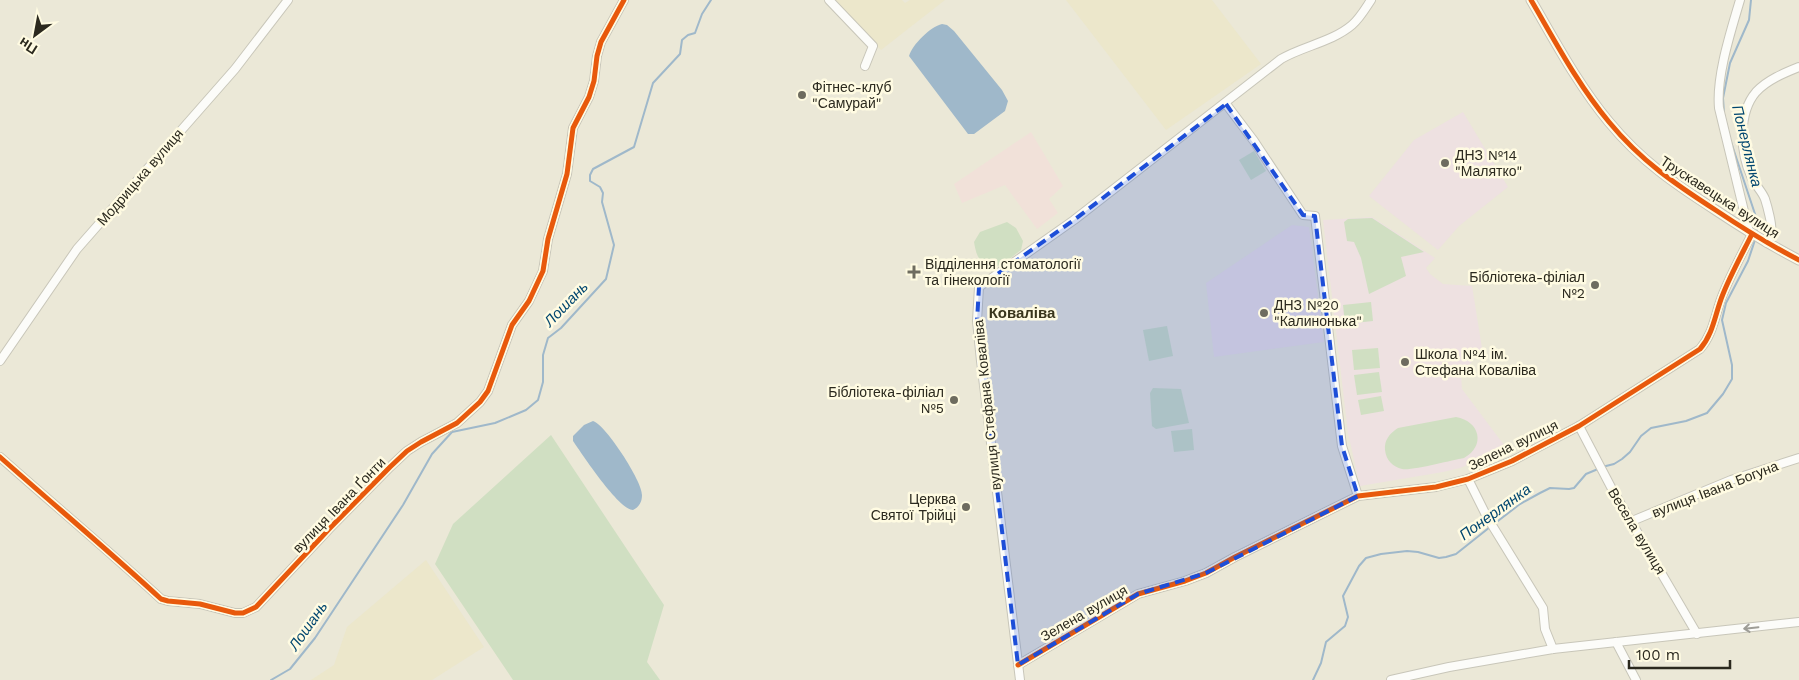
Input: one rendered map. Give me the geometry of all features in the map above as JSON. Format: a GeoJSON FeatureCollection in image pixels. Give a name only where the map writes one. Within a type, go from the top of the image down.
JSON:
{"type":"FeatureCollection","features":[{"type":"Feature","properties":{"kind":"main road","name":"Трускавецька вулиця"},"geometry":{"type":"LineString","coordinates":[[1531,0],[1584,87],[1609,122],[1629,144],[1664,176],[1757,237],[1799,260]]}},
{"type":"Feature","properties":{"kind":"street","name":"Модрицька вулиця"},"geometry":{"type":"LineString","coordinates":[[0,361],[76,249],[235,69],[288,0]]}},
{"type":"Feature","properties":{"kind":"street","name":"вулиця Івана Ґонти"},"geometry":{"type":"LineString","coordinates":[[0,457],[61,512],[102,544],[161,599],[168,602],[200,604],[235,614],[243,613],[256,607],[328,529],[407,451],[457,423],[480,402],[488,391],[512,325],[529,301],[543,271],[548,239],[566,174],[573,128],[589,97],[594,81],[597,56],[602,42],[624,0]]}},
{"type":"Feature","properties":{"kind":"street"},"geometry":{"type":"LineString","coordinates":[[829,0],[873,46],[865,66]]}},
{"type":"Feature","properties":{"kind":"street","name":"вулиця Стефана Коваліва"},"geometry":{"type":"LineString","coordinates":[[1020,680],[978,329],[978,287],[1074,220],[1226,104],[1281,59],[1294,51],[1344,30],[1357,20],[1371,0]]}},
{"type":"Feature","properties":{"kind":"street"},"geometry":{"type":"LineString","coordinates":[[1740,0],[1717,94],[1719,108],[1757,237]]}},
{"type":"Feature","properties":{"kind":"street","name":"Зелена вулиця"},"geometry":{"type":"LineString","coordinates":[[1018,665],[1138,594],[1206,573],[1358,496],[1436,487],[1468,479],[1512,461],[1579,426],[1700,349],[1712,332],[1721,298],[1757,237],[1772,231],[1765,198],[1751,178],[1746,163],[1743,129],[1750,102],[1756,92],[1770,81],[1799,67]]}},
{"type":"Feature","properties":{"kind":"street"},"geometry":{"type":"LineString","coordinates":[[1226,104],[1254,141],[1303,215],[1315,216],[1342,446],[1358,496]]}},
{"type":"Feature","properties":{"kind":"street","name":"Весела вулиця"},"geometry":{"type":"LineString","coordinates":[[1579,426],[1603,472],[1697,634]]}},
{"type":"Feature","properties":{"kind":"street","name":"вулиця Івана Богуна"},"geometry":{"type":"LineString","coordinates":[[1632,521],[1731,480],[1799,458]]}},
{"type":"Feature","properties":{"kind":"street"},"geometry":{"type":"LineString","coordinates":[[1468,479],[1488,517],[1543,608],[1545,629],[1553,649]]}},
{"type":"Feature","properties":{"kind":"street"},"geometry":{"type":"LineString","coordinates":[[1391,680],[1449,666],[1553,649],[1799,622]]}},
{"type":"Feature","properties":{"kind":"street"},"geometry":{"type":"LineString","coordinates":[[1616,642],[1636,680]]}},
{"type":"Feature","properties":{"kind":"highlighted area"},"geometry":{"type":"Polygon","coordinates":[[[1226,104],[1303,215],[1315,216],[1342,446],[1358,496],[1206,573],[1138,594],[1018,665],[977,321],[979,287],[1074,220],[1226,104]]]}},
{"type":"Feature","properties":{"kind":"shaded area"},"geometry":{"type":"Polygon","coordinates":[[[832,0],[902,0],[905,3],[910,0],[945,0],[881,50],[832,0]]]}},
{"type":"Feature","properties":{"kind":"shaded area"},"geometry":{"type":"Polygon","coordinates":[[[1066,0],[1212,0],[1261,64],[1166,130],[1066,0]]]}},
{"type":"Feature","properties":{"kind":"shaded area","name":"ДНЗ №14 \"Малятко\""},"geometry":{"type":"Polygon","coordinates":[[[1463,112],[1508,187],[1459,226],[1438,250],[1369,196],[1414,140],[1463,112]]]}},
{"type":"Feature","properties":{"kind":"shaded area"},"geometry":{"type":"Polygon","coordinates":[[[1031,132],[1063,186],[1049,199],[1058,213],[1037,229],[1005,185],[962,203],[954,184],[1031,132]]]}},
{"type":"Feature","properties":{"kind":"shaded area","name":"Школа №4 ім. Стефана Коваліва"},"geometry":{"type":"Polygon","coordinates":[[[1372,217],[1435,258],[1426,268],[1430,274],[1443,284],[1472,286],[1482,348],[1461,376],[1462,389],[1507,449],[1460,468],[1360,486],[1348,433],[1323,220],[1372,217]]]}},
{"type":"Feature","properties":{"kind":"shaded area","name":"ДНЗ №20 \"Калинонька\""},"geometry":{"type":"Polygon","coordinates":[[[1292,225],[1309,227],[1324,342],[1214,357],[1206,283],[1292,225]]]}},
{"type":"Feature","properties":{"kind":"shaded area"},"geometry":{"type":"Polygon","coordinates":[[[426,560],[484,647],[432,680],[311,680],[334,665],[347,627],[426,560]]]}},
{"type":"Feature","properties":{"kind":"green space"},"geometry":{"type":"Polygon","coordinates":[[[1254,151],[1266,171],[1251,180],[1239,160],[1254,151]]]}},
{"type":"Feature","properties":{"kind":"green space"},"geometry":{"type":"Polygon","coordinates":[[[1372,218],[1424,252],[1401,257],[1406,276],[1369,294],[1361,258],[1354,242],[1347,241],[1344,222],[1348,219],[1372,218]]]}},
{"type":"Feature","properties":{"kind":"green space"},"geometry":{"type":"Polygon","coordinates":[[[1007,222],[1016,228],[1023,241],[1021,250],[1000,265],[994,267],[983,264],[978,256],[974,242],[980,232],[1007,222]]]}},
{"type":"Feature","properties":{"kind":"green space"},"geometry":{"type":"Polygon","coordinates":[[[1371,302],[1373,321],[1345,324],[1343,305],[1371,302]]]}},
{"type":"Feature","properties":{"kind":"green space"},"geometry":{"type":"Polygon","coordinates":[[[1167,326],[1173,356],[1149,361],[1143,330],[1167,326]]]}},
{"type":"Feature","properties":{"kind":"green space"},"geometry":{"type":"Polygon","coordinates":[[[1378,348],[1380,368],[1354,370],[1352,350],[1378,348]]]}},
{"type":"Feature","properties":{"kind":"green space"},"geometry":{"type":"Polygon","coordinates":[[[1379,372],[1382,392],[1357,395],[1354,375],[1379,372]]]}},
{"type":"Feature","properties":{"kind":"green space"},"geometry":{"type":"Polygon","coordinates":[[[1153,388],[1181,389],[1189,423],[1156,429],[1152,426],[1150,393],[1153,388]]]}},
{"type":"Feature","properties":{"kind":"green space"},"geometry":{"type":"Polygon","coordinates":[[[1381,396],[1384,411],[1361,415],[1358,400],[1381,396]]]}},
{"type":"Feature","properties":{"kind":"green space"},"geometry":{"type":"Polygon","coordinates":[[[1456,417],[1470,423],[1477,434],[1475,447],[1464,458],[1407,469],[1396,467],[1388,460],[1385,443],[1398,428],[1456,417]]]}},
{"type":"Feature","properties":{"kind":"green space"},"geometry":{"type":"Polygon","coordinates":[[[1192,429],[1194,450],[1174,452],[1171,431],[1192,429]]]}},
{"type":"Feature","properties":{"kind":"green space"},"geometry":{"type":"Polygon","coordinates":[[[551,435],[664,605],[647,662],[660,680],[513,680],[435,564],[453,524],[551,435]]]}},
{"type":"Feature","properties":{"kind":"water"},"geometry":{"type":"Polygon","coordinates":[[[942,24],[947,25],[954,31],[1002,90],[1008,101],[1005,111],[974,134],[968,134],[909,56],[914,46],[922,37],[942,24]]]}},
{"type":"Feature","properties":{"kind":"water"},"geometry":{"type":"Polygon","coordinates":[[[593,421],[614,442],[641,488],[642,498],[640,504],[633,510],[627,508],[610,492],[573,441],[573,436],[584,425],[593,421]]]}},
{"type":"Feature","properties":{"kind":"waterway","name":"Лошань"},"geometry":{"type":"LineString","coordinates":[[271,680],[290,669],[315,638],[403,505],[432,454],[452,432],[495,423],[526,410],[538,400],[543,382],[543,355],[548,338],[561,328],[606,279],[614,245],[602,202],[603,193],[600,187],[590,181],[590,175],[593,169],[634,147],[653,83],[680,54],[682,40],[688,35],[695,33],[702,14],[711,0]]}},
{"type":"Feature","properties":{"kind":"waterway","name":"Понерлянка"},"geometry":{"type":"LineString","coordinates":[[1751,0],[1749,20],[1730,63],[1723,98],[1724,114],[1730,139],[1757,220],[1757,233]]}},
{"type":"Feature","properties":{"kind":"waterway","name":"Понерлянка"},"geometry":{"type":"LineString","coordinates":[[1602,467],[1614,464],[1622,459],[1630,452],[1641,436],[1651,428],[1686,421],[1707,413],[1723,394],[1732,379],[1732,365],[1722,320],[1726,303],[1748,261],[1755,240]]}},
{"type":"Feature","properties":{"kind":"waterway","name":"Понерлянка"},"geometry":{"type":"LineString","coordinates":[[1494,524],[1520,504],[1540,493],[1550,488],[1574,488],[1586,474],[1598,469]]}},
{"type":"Feature","properties":{"kind":"waterway","name":"Понерлянка"},"geometry":{"type":"LineString","coordinates":[[1313,680],[1321,663],[1326,642],[1345,626],[1348,617],[1343,596],[1359,566],[1366,558],[1407,551],[1439,558],[1446,557],[1456,554],[1490,527]]}},
{"type":"Feature","properties":{"kind":"cycle path"},"geometry":{"type":"LineString","coordinates":[[0,457],[161,599],[200,604],[235,613],[243,613],[256,607],[329,529],[407,451],[457,423],[480,402],[488,391],[512,325],[529,301],[543,271],[548,239],[567,174],[573,128],[589,97],[601,42],[624,0]]}},
{"type":"Feature","properties":{"kind":"cycle path"},"geometry":{"type":"LineString","coordinates":[[1531,0],[1587,93],[1633,149],[1687,191],[1747,230],[1799,260]]}},
{"type":"Feature","properties":{"kind":"cycle path"},"geometry":{"type":"LineString","coordinates":[[1018,665],[1138,594],[1206,573],[1358,496],[1436,487],[1468,479],[1512,461],[1579,426],[1700,349],[1705,343],[1714,323],[1726,286],[1752,234]]}},
{"type":"Feature","properties":{"kind":"place","name":"Фітнес-клуб \"Самурай\""},"geometry":{"type":"Point","coordinates":[802,95]}},
{"type":"Feature","properties":{"kind":"place","name":"ДНЗ №14 \"Малятко\""},"geometry":{"type":"Point","coordinates":[1445,163]}},
{"type":"Feature","properties":{"kind":"place","name":"Відділення стоматології та гінекології"},"geometry":{"type":"Point","coordinates":[914,272]}},
{"type":"Feature","properties":{"kind":"place","name":"Бібліотека-філіал №2"},"geometry":{"type":"Point","coordinates":[1595,285]}},
{"type":"Feature","properties":{"kind":"place","name":"ДНЗ №20 \"Калинонька\""},"geometry":{"type":"Point","coordinates":[1264,313]}},
{"type":"Feature","properties":{"kind":"place","name":"Школа №4 ім. Стефана Коваліва"},"geometry":{"type":"Point","coordinates":[1405,362]}},
{"type":"Feature","properties":{"kind":"place","name":"Бібліотека-філіал №5"},"geometry":{"type":"Point","coordinates":[954,400]}},
{"type":"Feature","properties":{"kind":"place","name":"Церква Святої Трійці"},"geometry":{"type":"Point","coordinates":[966,507]}},
{"type":"Feature","properties":{"kind":"district","name":"Коваліва"},"geometry":{"type":"Point","coordinates":[1022,313]}}]}
